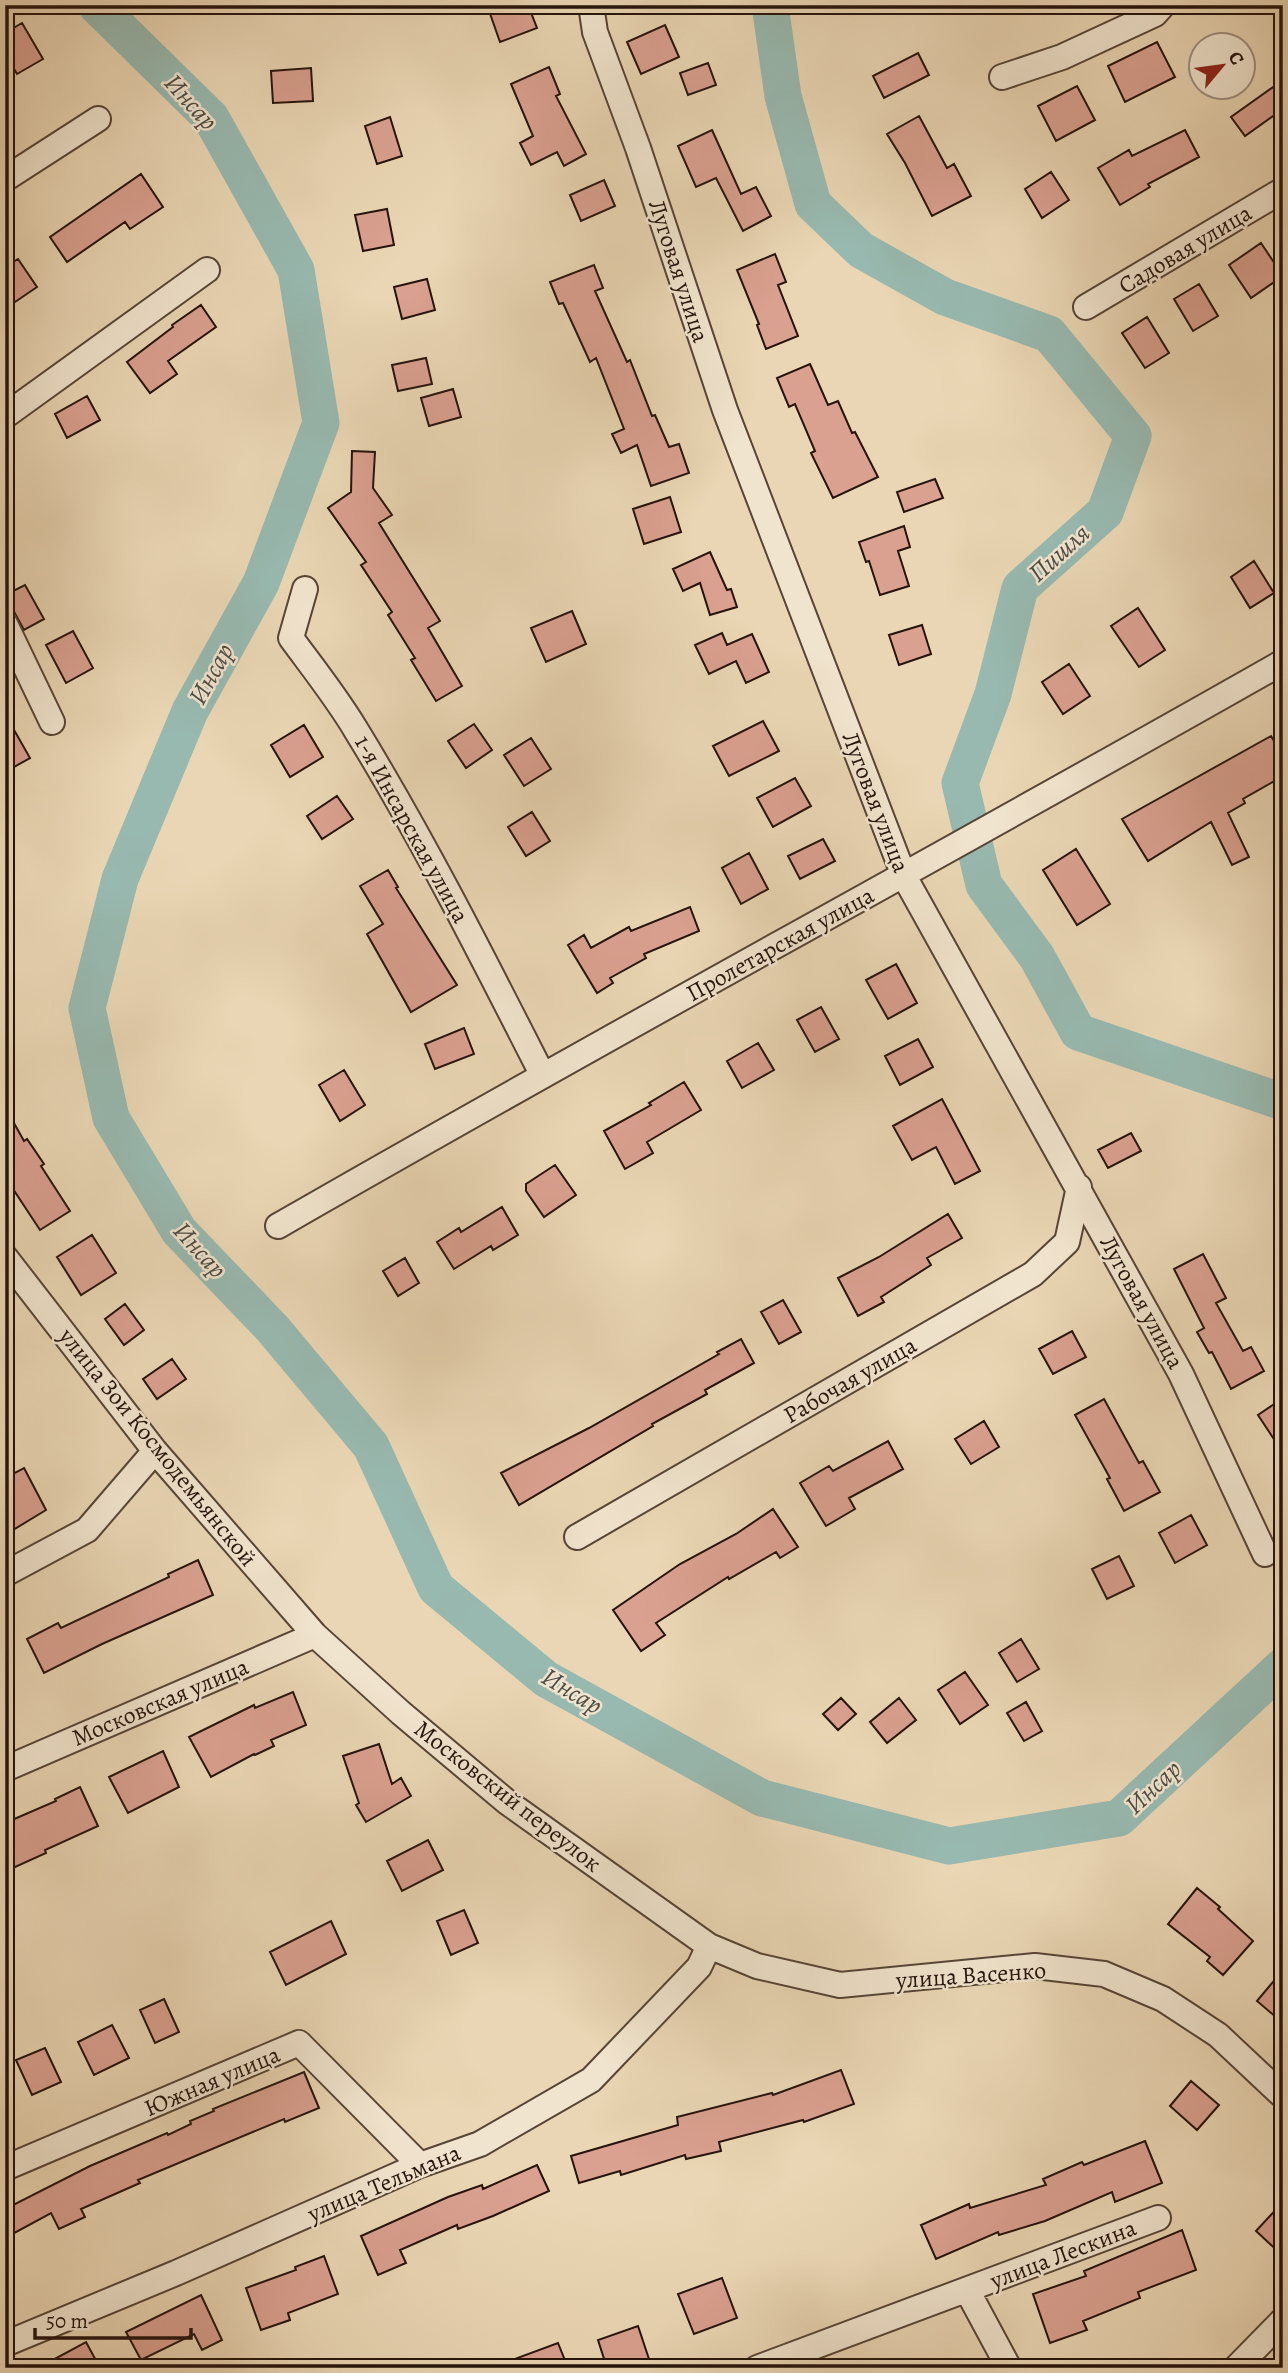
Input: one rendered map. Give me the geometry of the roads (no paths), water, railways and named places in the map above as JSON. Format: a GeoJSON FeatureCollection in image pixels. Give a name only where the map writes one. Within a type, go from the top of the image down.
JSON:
{"type":"FeatureCollection","features":[{"type":"Feature","properties":{"kind":"street","name":"Луговая улица"},"geometry":{"type":"LineString","coordinates":[[591,5],[595,32],[638,148],[726,410],[904,876],[1181,1374],[1265,1554]]}},
{"type":"Feature","properties":{"kind":"street"},"geometry":{"type":"LineString","coordinates":[[1002,77],[1062,57],[1155,14],[1163,5]]}},
{"type":"Feature","properties":{"kind":"street"},"geometry":{"type":"LineString","coordinates":[[5,179],[98,119]]}},
{"type":"Feature","properties":{"kind":"street","name":"Садовая улица"},"geometry":{"type":"LineString","coordinates":[[1086,307],[1283,190]]}},
{"type":"Feature","properties":{"kind":"street"},"geometry":{"type":"LineString","coordinates":[[5,416],[207,270]]}},
{"type":"Feature","properties":{"kind":"street","name":"1-я Инсарская улица"},"geometry":{"type":"LineString","coordinates":[[305,589],[291,638],[355,727],[407,816],[542,1074]]}},
{"type":"Feature","properties":{"kind":"street"},"geometry":{"type":"LineString","coordinates":[[5,624],[52,722]]}},
{"type":"Feature","properties":{"kind":"street","name":"Пролетарская улица"},"geometry":{"type":"LineString","coordinates":[[278,1226],[542,1074],[904,876],[1283,662]]}},
{"type":"Feature","properties":{"kind":"street","name":"Рабочая улица"},"geometry":{"type":"LineString","coordinates":[[577,1537],[1032,1274],[1067,1242],[1079,1187]]}},
{"type":"Feature","properties":{"kind":"street","name":"улица Зои Космодемьянской"},"geometry":{"type":"LineString","coordinates":[[5,1256],[155,1451],[315,1635]]}},
{"type":"Feature","properties":{"kind":"street"},"geometry":{"type":"LineString","coordinates":[[5,1574],[88,1530],[155,1451]]}},
{"type":"Feature","properties":{"kind":"street","name":"Московская улица"},"geometry":{"type":"LineString","coordinates":[[5,1769],[315,1635]]}},
{"type":"Feature","properties":{"kind":"street","name":"Московский переулок"},"geometry":{"type":"LineString","coordinates":[[315,1635],[401,1713],[508,1802],[709,1947]]}},
{"type":"Feature","properties":{"kind":"street","name":"улица Васенко"},"geometry":{"type":"LineString","coordinates":[[709,1947],[757,1966],[840,1985],[1035,1966],[1104,1974],[1163,1999],[1218,2035],[1283,2096]]}},
{"type":"Feature","properties":{"kind":"street","name":"улица Тельмана"},"geometry":{"type":"LineString","coordinates":[[5,2344],[176,2273],[420,2165],[480,2144],[591,2080],[699,1967],[709,1947]]}},
{"type":"Feature","properties":{"kind":"street","name":"Южная улица"},"geometry":{"type":"LineString","coordinates":[[5,2168],[299,2043],[420,2165]]}},
{"type":"Feature","properties":{"kind":"street","name":"улица Лескина"},"geometry":{"type":"LineString","coordinates":[[757,2368],[1158,2218]]}},
{"type":"Feature","properties":{"kind":"street","name":"улица Лескина"},"geometry":{"type":"LineString","coordinates":[[967,2290],[1009,2368]]}},
{"type":"Feature","properties":{"kind":"street"},"geometry":{"type":"LineString","coordinates":[[1237,2368],[1283,2320]]}},
{"type":"Feature","properties":{"kind":"waterway","name":"Инсар"},"geometry":{"type":"LineString","coordinates":[[96,5],[211,118],[296,270],[321,423],[261,583],[190,711],[120,879],[87,1008],[111,1118],[179,1231],[272,1328],[371,1446],[436,1588],[546,1679],[762,1798],[949,1846],[1119,1818],[1283,1666]]}},
{"type":"Feature","properties":{"kind":"waterway","name":"Пишля"},"geometry":{"type":"LineString","coordinates":[[770,5],[783,96],[813,204],[861,250],[945,297],[1049,334],[1133,436],[1105,512],[1020,588],[993,694],[960,783],[984,885],[1037,957],[1078,1032],[1283,1102]]}}]}
